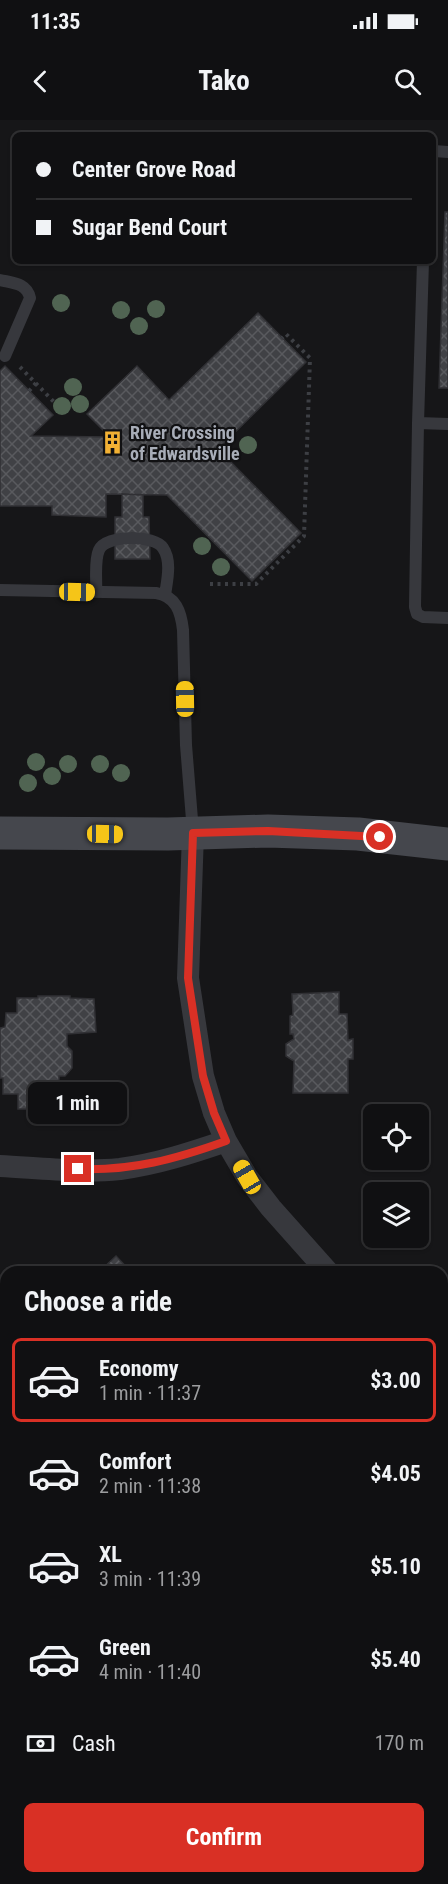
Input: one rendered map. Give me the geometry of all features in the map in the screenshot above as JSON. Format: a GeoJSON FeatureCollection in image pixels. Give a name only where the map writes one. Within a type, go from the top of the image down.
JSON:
{"type":"FeatureCollection","features":[{"type":"Feature","properties":{"kind":"street"},"geometry":{"type":"LineString","coordinates":[[0,832],[268,831],[358,834],[448,844]]}},
{"type":"Feature","properties":{"kind":"street"},"geometry":{"type":"LineString","coordinates":[[193,833],[188,978],[203,1076],[214,1113],[226,1141],[247,1177],[323,1266]]}},
{"type":"Feature","properties":{"kind":"street"},"geometry":{"type":"LineString","coordinates":[[0,1166],[120,1169],[176,1159],[226,1141]]}},
{"type":"Feature","properties":{"kind":"lane"},"geometry":{"type":"LineString","coordinates":[[423,264],[415,607],[417,614],[423,617],[448,618]]}},
{"type":"Feature","properties":{"kind":"lane"},"geometry":{"type":"LineString","coordinates":[[0,280],[21,284],[29,292],[30,298],[5,356]]}},
{"type":"Feature","properties":{"kind":"lane"},"geometry":{"type":"LineString","coordinates":[[418,423],[448,424]]}},
{"type":"Feature","properties":{"kind":"lane"},"geometry":{"type":"LineString","coordinates":[[96,592],[98,553],[104,544],[115,539],[150,540],[159,544],[167,556],[168,574],[165,595]]}},
{"type":"Feature","properties":{"kind":"lane"},"geometry":{"type":"LineString","coordinates":[[0,590],[165,595],[172,599],[177,607],[183,630],[186,745],[193,833]]}},
{"type":"Feature","properties":{"kind":"path"},"geometry":{"type":"LineString","coordinates":[[210,584],[256,584],[278,559],[304,536],[310,358],[286,334],[282,338]]}},
{"type":"Feature","properties":{"kind":"path"},"geometry":{"type":"LineString","coordinates":[[5,356],[13,359],[54,402]]}},
{"type":"Feature","properties":{"kind":"path"},"geometry":{"type":"LineString","coordinates":[[30,391],[36,384]]}},
{"type":"Feature","properties":{"kind":"building"},"geometry":{"type":"Polygon","coordinates":[[[445,212],[448,212],[448,388],[439,388],[445,212]]]}},
{"type":"Feature","properties":{"kind":"building","name":"River Crossing of Edwardsville"},"geometry":{"type":"Polygon","coordinates":[[[258,313],[306,362],[218,449],[301,533],[252,581],[167,495],[106,494],[106,517],[52,515],[52,506],[0,506],[0,371],[5,366],[53,415],[31,436],[110,437],[87,414],[137,366],[169,400],[258,313]]]}},
{"type":"Feature","properties":{"kind":"building"},"geometry":{"type":"Polygon","coordinates":[[[122,494],[143,495],[143,517],[149,517],[150,559],[115,559],[115,517],[122,517],[122,494]]]}},
{"type":"Feature","properties":{"kind":"building"},"geometry":{"type":"Polygon","coordinates":[[[339,992],[339,1014],[347,1014],[348,1040],[353,1039],[353,1059],[348,1059],[348,1093],[293,1093],[294,1061],[286,1056],[286,1044],[294,1039],[293,1034],[290,1034],[290,1016],[293,1015],[292,994],[339,992]]]}},
{"type":"Feature","properties":{"kind":"building"},"geometry":{"type":"Polygon","coordinates":[[[38,996],[94,999],[96,1032],[67,1034],[67,1046],[72,1051],[72,1068],[65,1076],[59,1076],[57,1094],[48,1094],[48,1109],[18,1109],[18,1094],[3,1094],[3,1078],[0,1078],[0,1028],[5,1027],[6,1013],[17,1013],[17,998],[38,998],[38,996]]]}},
{"type":"Feature","properties":{"kind":"building"},"geometry":{"type":"Polygon","coordinates":[[[116,1256],[125,1266],[105,1266],[116,1256]]]}},
{"type":"Feature","properties":{"kind":"place","name":"River Crossing of Edwardsville"},"geometry":{"type":"Point","coordinates":[112,443]}},
{"type":"Feature","properties":{"kind":"route"},"geometry":{"type":"LineString","coordinates":[[78,1169],[120,1169],[176,1159],[226,1141],[214,1113],[203,1076],[188,978],[193,833],[268,831],[358,834],[380,837]]}}]}
